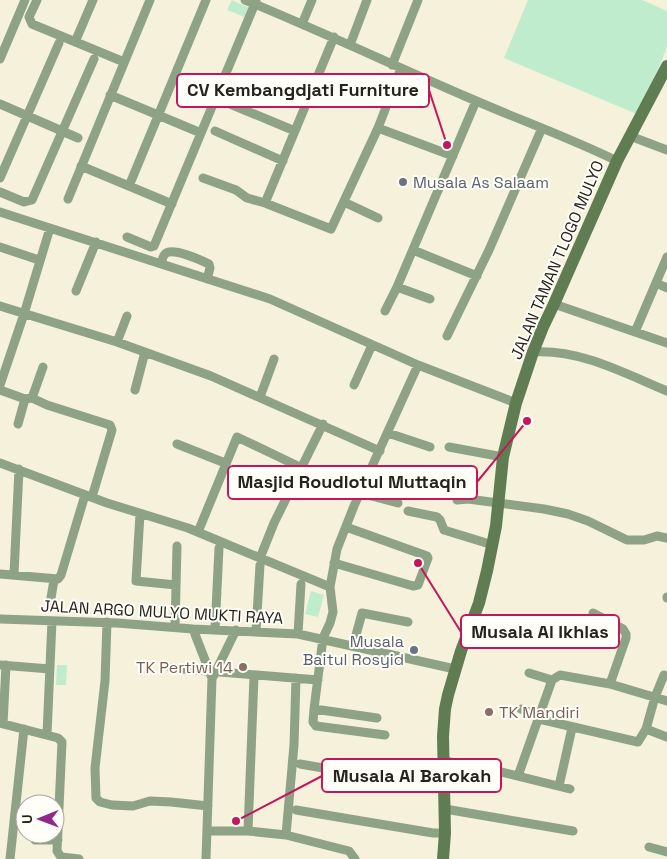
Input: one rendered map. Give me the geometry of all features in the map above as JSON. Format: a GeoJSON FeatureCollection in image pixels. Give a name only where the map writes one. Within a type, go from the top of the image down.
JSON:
{"type":"FeatureCollection","features":[{"type":"Feature","properties":{"kind":"street"},"geometry":{"type":"LineString","coordinates":[[0,59],[25,0]]}},
{"type":"Feature","properties":{"kind":"street"},"geometry":{"type":"LineString","coordinates":[[37,0],[29,17],[32,24],[124,62]]}},
{"type":"Feature","properties":{"kind":"street"},"geometry":{"type":"LineString","coordinates":[[75,42],[93,0]]}},
{"type":"Feature","properties":{"kind":"street"},"geometry":{"type":"LineString","coordinates":[[68,199],[150,0]]}},
{"type":"Feature","properties":{"kind":"street"},"geometry":{"type":"LineString","coordinates":[[129,186],[206,0]]}},
{"type":"Feature","properties":{"kind":"street"},"geometry":{"type":"LineString","coordinates":[[245,0],[255,2],[476,101],[579,142],[617,161]]}},
{"type":"Feature","properties":{"kind":"street"},"geometry":{"type":"LineString","coordinates":[[302,24],[312,0]]}},
{"type":"Feature","properties":{"kind":"street"},"geometry":{"type":"LineString","coordinates":[[350,45],[367,0]]}},
{"type":"Feature","properties":{"kind":"street"},"geometry":{"type":"LineString","coordinates":[[203,178],[236,190],[247,198],[265,203],[331,229],[378,128],[418,0]]}},
{"type":"Feature","properties":{"kind":"street"},"geometry":{"type":"LineString","coordinates":[[127,237],[151,247],[154,246],[255,2]]}},
{"type":"Feature","properties":{"kind":"street"},"geometry":{"type":"LineString","coordinates":[[265,203],[334,37]]}},
{"type":"Feature","properties":{"kind":"street"},"geometry":{"type":"LineString","coordinates":[[0,178],[59,43]]}},
{"type":"Feature","properties":{"kind":"street"},"geometry":{"type":"LineString","coordinates":[[0,192],[24,202],[32,200],[94,59]]}},
{"type":"Feature","properties":{"kind":"street","name":"JALAN TAMAN TLOGO MULYO"},"geometry":{"type":"LineString","coordinates":[[443,859],[445,833],[445,709],[455,669],[479,603],[493,545],[503,457],[516,403],[543,327],[617,161],[667,66]]}},
{"type":"Feature","properties":{"kind":"street"},"geometry":{"type":"LineString","coordinates":[[110,95],[201,133]]}},
{"type":"Feature","properties":{"kind":"street"},"geometry":{"type":"LineString","coordinates":[[385,311],[476,101]]}},
{"type":"Feature","properties":{"kind":"street"},"geometry":{"type":"LineString","coordinates":[[0,104],[78,138]]}},
{"type":"Feature","properties":{"kind":"street"},"geometry":{"type":"LineString","coordinates":[[230,104],[295,131]]}},
{"type":"Feature","properties":{"kind":"street"},"geometry":{"type":"LineString","coordinates":[[378,128],[453,156]]}},
{"type":"Feature","properties":{"kind":"street"},"geometry":{"type":"LineString","coordinates":[[448,336],[477,276],[542,128]]}},
{"type":"Feature","properties":{"kind":"street"},"geometry":{"type":"LineString","coordinates":[[215,131],[282,161]]}},
{"type":"Feature","properties":{"kind":"street"},"geometry":{"type":"LineString","coordinates":[[630,136],[667,150]]}},
{"type":"Feature","properties":{"kind":"street"},"geometry":{"type":"LineString","coordinates":[[81,166],[172,204]]}},
{"type":"Feature","properties":{"kind":"street"},"geometry":{"type":"LineString","coordinates":[[344,202],[378,218]]}},
{"type":"Feature","properties":{"kind":"street"},"geometry":{"type":"LineString","coordinates":[[0,212],[208,274],[270,299],[372,345],[516,403]]}},
{"type":"Feature","properties":{"kind":"street"},"geometry":{"type":"LineString","coordinates":[[0,386],[2,372],[24,314],[50,228]]}},
{"type":"Feature","properties":{"kind":"street"},"geometry":{"type":"LineString","coordinates":[[76,291],[96,242]]}},
{"type":"Feature","properties":{"kind":"street"},"geometry":{"type":"LineString","coordinates":[[0,247],[39,260]]}},
{"type":"Feature","properties":{"kind":"street"},"geometry":{"type":"LineString","coordinates":[[413,250],[477,276]]}},
{"type":"Feature","properties":{"kind":"street"},"geometry":{"type":"LineString","coordinates":[[162,261],[168,252],[176,252],[207,263],[208,274]]}},
{"type":"Feature","properties":{"kind":"street"},"geometry":{"type":"LineString","coordinates":[[634,332],[667,257]]}},
{"type":"Feature","properties":{"kind":"street"},"geometry":{"type":"LineString","coordinates":[[656,283],[667,288]]}},
{"type":"Feature","properties":{"kind":"street"},"geometry":{"type":"LineString","coordinates":[[397,287],[430,299]]}},
{"type":"Feature","properties":{"kind":"street"},"geometry":{"type":"LineString","coordinates":[[554,304],[667,344]]}},
{"type":"Feature","properties":{"kind":"street"},"geometry":{"type":"LineString","coordinates":[[0,306],[117,342],[211,376],[323,424],[380,451]]}},
{"type":"Feature","properties":{"kind":"street"},"geometry":{"type":"LineString","coordinates":[[117,342],[127,316]]}},
{"type":"Feature","properties":{"kind":"street"},"geometry":{"type":"LineString","coordinates":[[354,385],[372,345]]}},
{"type":"Feature","properties":{"kind":"street"},"geometry":{"type":"LineString","coordinates":[[533,352],[550,351],[601,363],[667,391]]}},
{"type":"Feature","properties":{"kind":"street"},"geometry":{"type":"LineString","coordinates":[[135,390],[146,352]]}},
{"type":"Feature","properties":{"kind":"street"},"geometry":{"type":"LineString","coordinates":[[260,397],[274,359]]}},
{"type":"Feature","properties":{"kind":"street"},"geometry":{"type":"LineString","coordinates":[[385,735],[316,726],[313,722],[314,709],[323,638],[333,612],[330,587],[337,549],[418,364]]}},
{"type":"Feature","properties":{"kind":"street"},"geometry":{"type":"LineString","coordinates":[[18,424],[43,367]]}},
{"type":"Feature","properties":{"kind":"street"},"geometry":{"type":"LineString","coordinates":[[0,390],[110,425],[112,428],[58,579],[0,574]]}},
{"type":"Feature","properties":{"kind":"street"},"geometry":{"type":"LineString","coordinates":[[256,631],[260,562],[274,523],[323,424]]}},
{"type":"Feature","properties":{"kind":"street"},"geometry":{"type":"LineString","coordinates":[[388,433],[430,447]]}},
{"type":"Feature","properties":{"kind":"street"},"geometry":{"type":"LineString","coordinates":[[198,532],[237,437],[302,468]]}},
{"type":"Feature","properties":{"kind":"street"},"geometry":{"type":"LineString","coordinates":[[177,444],[225,463]]}},
{"type":"Feature","properties":{"kind":"street"},"geometry":{"type":"LineString","coordinates":[[449,447],[503,457]]}},
{"type":"Feature","properties":{"kind":"street"},"geometry":{"type":"LineString","coordinates":[[0,463],[140,514],[198,532],[260,562],[330,587]]}},
{"type":"Feature","properties":{"kind":"street"},"geometry":{"type":"LineString","coordinates":[[14,574],[19,470]]}},
{"type":"Feature","properties":{"kind":"street"},"geometry":{"type":"LineString","coordinates":[[369,476],[400,483]]}},
{"type":"Feature","properties":{"kind":"street"},"geometry":{"type":"LineString","coordinates":[[360,493],[398,503]]}},
{"type":"Feature","properties":{"kind":"street"},"geometry":{"type":"LineString","coordinates":[[457,500],[468,499],[568,514],[588,521],[627,540],[657,536],[667,538]]}},
{"type":"Feature","properties":{"kind":"street"},"geometry":{"type":"LineString","coordinates":[[408,511],[436,517],[440,520],[444,530],[493,545]]}},
{"type":"Feature","properties":{"kind":"street"},"geometry":{"type":"LineString","coordinates":[[140,514],[136,581],[176,585]]}},
{"type":"Feature","properties":{"kind":"street"},"geometry":{"type":"LineString","coordinates":[[334,563],[413,586],[418,585],[421,581],[427,556],[346,527]]}},
{"type":"Feature","properties":{"kind":"street"},"geometry":{"type":"LineString","coordinates":[[175,627],[177,546]]}},
{"type":"Feature","properties":{"kind":"street"},"geometry":{"type":"LineString","coordinates":[[215,630],[219,548]]}},
{"type":"Feature","properties":{"kind":"street"},"geometry":{"type":"LineString","coordinates":[[50,604],[54,580]]}},
{"type":"Feature","properties":{"kind":"street"},"geometry":{"type":"LineString","coordinates":[[298,634],[301,584]]}},
{"type":"Feature","properties":{"kind":"street"},"geometry":{"type":"LineString","coordinates":[[353,646],[362,613],[408,622]]}},
{"type":"Feature","properties":{"kind":"street"},"geometry":{"type":"LineString","coordinates":[[593,613],[623,629],[626,634],[610,684]]}},
{"type":"Feature","properties":{"kind":"street","name":"JALAN ARGO MULYO MUKTI RAYA"},"geometry":{"type":"LineString","coordinates":[[0,619],[107,622],[193,629],[298,634],[323,638],[455,669]]}},
{"type":"Feature","properties":{"kind":"street"},"geometry":{"type":"LineString","coordinates":[[47,734],[52,621]]}},
{"type":"Feature","properties":{"kind":"street"},"geometry":{"type":"LineString","coordinates":[[107,622],[106,681],[95,768],[96,798],[100,802],[112,805],[133,806],[150,801],[208,806]]}},
{"type":"Feature","properties":{"kind":"street"},"geometry":{"type":"LineString","coordinates":[[193,629],[212,674],[206,859]]}},
{"type":"Feature","properties":{"kind":"street"},"geometry":{"type":"LineString","coordinates":[[212,674],[236,630]]}},
{"type":"Feature","properties":{"kind":"street"},"geometry":{"type":"LineString","coordinates":[[50,668],[3,665],[2,723],[47,734],[58,738],[62,742],[60,794]]}},
{"type":"Feature","properties":{"kind":"street"},"geometry":{"type":"LineString","coordinates":[[171,668],[212,674],[318,680]]}},
{"type":"Feature","properties":{"kind":"street"},"geometry":{"type":"LineString","coordinates":[[529,673],[552,680]]}},
{"type":"Feature","properties":{"kind":"street"},"geometry":{"type":"LineString","coordinates":[[518,776],[552,680],[560,675],[610,684],[667,701]]}},
{"type":"Feature","properties":{"kind":"street"},"geometry":{"type":"LineString","coordinates":[[522,709],[539,718],[572,728],[637,742],[640,741],[646,729],[655,697],[664,675]]}},
{"type":"Feature","properties":{"kind":"street"},"geometry":{"type":"LineString","coordinates":[[248,831],[254,676]]}},
{"type":"Feature","properties":{"kind":"street"},"geometry":{"type":"LineString","coordinates":[[286,835],[294,745],[296,678]]}},
{"type":"Feature","properties":{"kind":"street"},"geometry":{"type":"LineString","coordinates":[[314,709],[377,718]]}},
{"type":"Feature","properties":{"kind":"street"},"geometry":{"type":"LineString","coordinates":[[559,786],[572,728]]}},
{"type":"Feature","properties":{"kind":"street"},"geometry":{"type":"LineString","coordinates":[[10,859],[24,729]]}},
{"type":"Feature","properties":{"kind":"street"},"geometry":{"type":"LineString","coordinates":[[646,729],[667,737]]}},
{"type":"Feature","properties":{"kind":"street"},"geometry":{"type":"LineString","coordinates":[[444,761],[570,789]]}},
{"type":"Feature","properties":{"kind":"street"},"geometry":{"type":"LineString","coordinates":[[300,764],[405,782],[445,786]]}},
{"type":"Feature","properties":{"kind":"street"},"geometry":{"type":"LineString","coordinates":[[445,809],[574,831]]}},
{"type":"Feature","properties":{"kind":"street"},"geometry":{"type":"LineString","coordinates":[[296,810],[433,833],[445,833]]}},
{"type":"Feature","properties":{"kind":"street"},"geometry":{"type":"LineString","coordinates":[[207,831],[248,831],[286,835],[349,852],[356,859]]}},
{"type":"Feature","properties":{"kind":"street"},"geometry":{"type":"LineString","coordinates":[[58,844],[58,856],[78,859]]}},
{"type":"Feature","properties":{"kind":"street"},"geometry":{"type":"LineString","coordinates":[[649,847],[667,852]]}},
{"type":"Feature","properties":{"kind":"green space"},"geometry":{"type":"Polygon","coordinates":[[[232,0],[249,8],[245,17],[227,10],[232,0]]]}},
{"type":"Feature","properties":{"kind":"green space"},"geometry":{"type":"Polygon","coordinates":[[[528,0],[642,0],[667,11],[667,47],[639,115],[504,58],[528,0]]]}},
{"type":"Feature","properties":{"kind":"green space"},"geometry":{"type":"Polygon","coordinates":[[[311,591],[324,595],[318,617],[305,614],[311,591]]]}},
{"type":"Feature","properties":{"kind":"green space"},"geometry":{"type":"Polygon","coordinates":[[[57,665],[67,665],[66,685],[56,685],[57,665]]]}},
{"type":"Feature","properties":{"kind":"place","name":"CV Kembangdjati Furniture"},"geometry":{"type":"Point","coordinates":[447,145]}},
{"type":"Feature","properties":{"kind":"place","name":"Musala As Salaam"},"geometry":{"type":"Point","coordinates":[403,182]}},
{"type":"Feature","properties":{"kind":"place","name":"Masjid Roudlotul Muttaqin"},"geometry":{"type":"Point","coordinates":[527,421]}},
{"type":"Feature","properties":{"kind":"place","name":"Musala Al Ikhlas"},"geometry":{"type":"Point","coordinates":[418,563]}},
{"type":"Feature","properties":{"kind":"place","name":"Musala Baitul Rosyid"},"geometry":{"type":"Point","coordinates":[414,650]}},
{"type":"Feature","properties":{"kind":"place","name":"TK Pertiwi 14"},"geometry":{"type":"Point","coordinates":[243,667]}},
{"type":"Feature","properties":{"kind":"place","name":"TK Mandiri"},"geometry":{"type":"Point","coordinates":[489,712]}},
{"type":"Feature","properties":{"kind":"place","name":"Musala Al Barokah"},"geometry":{"type":"Point","coordinates":[236,821]}}]}
